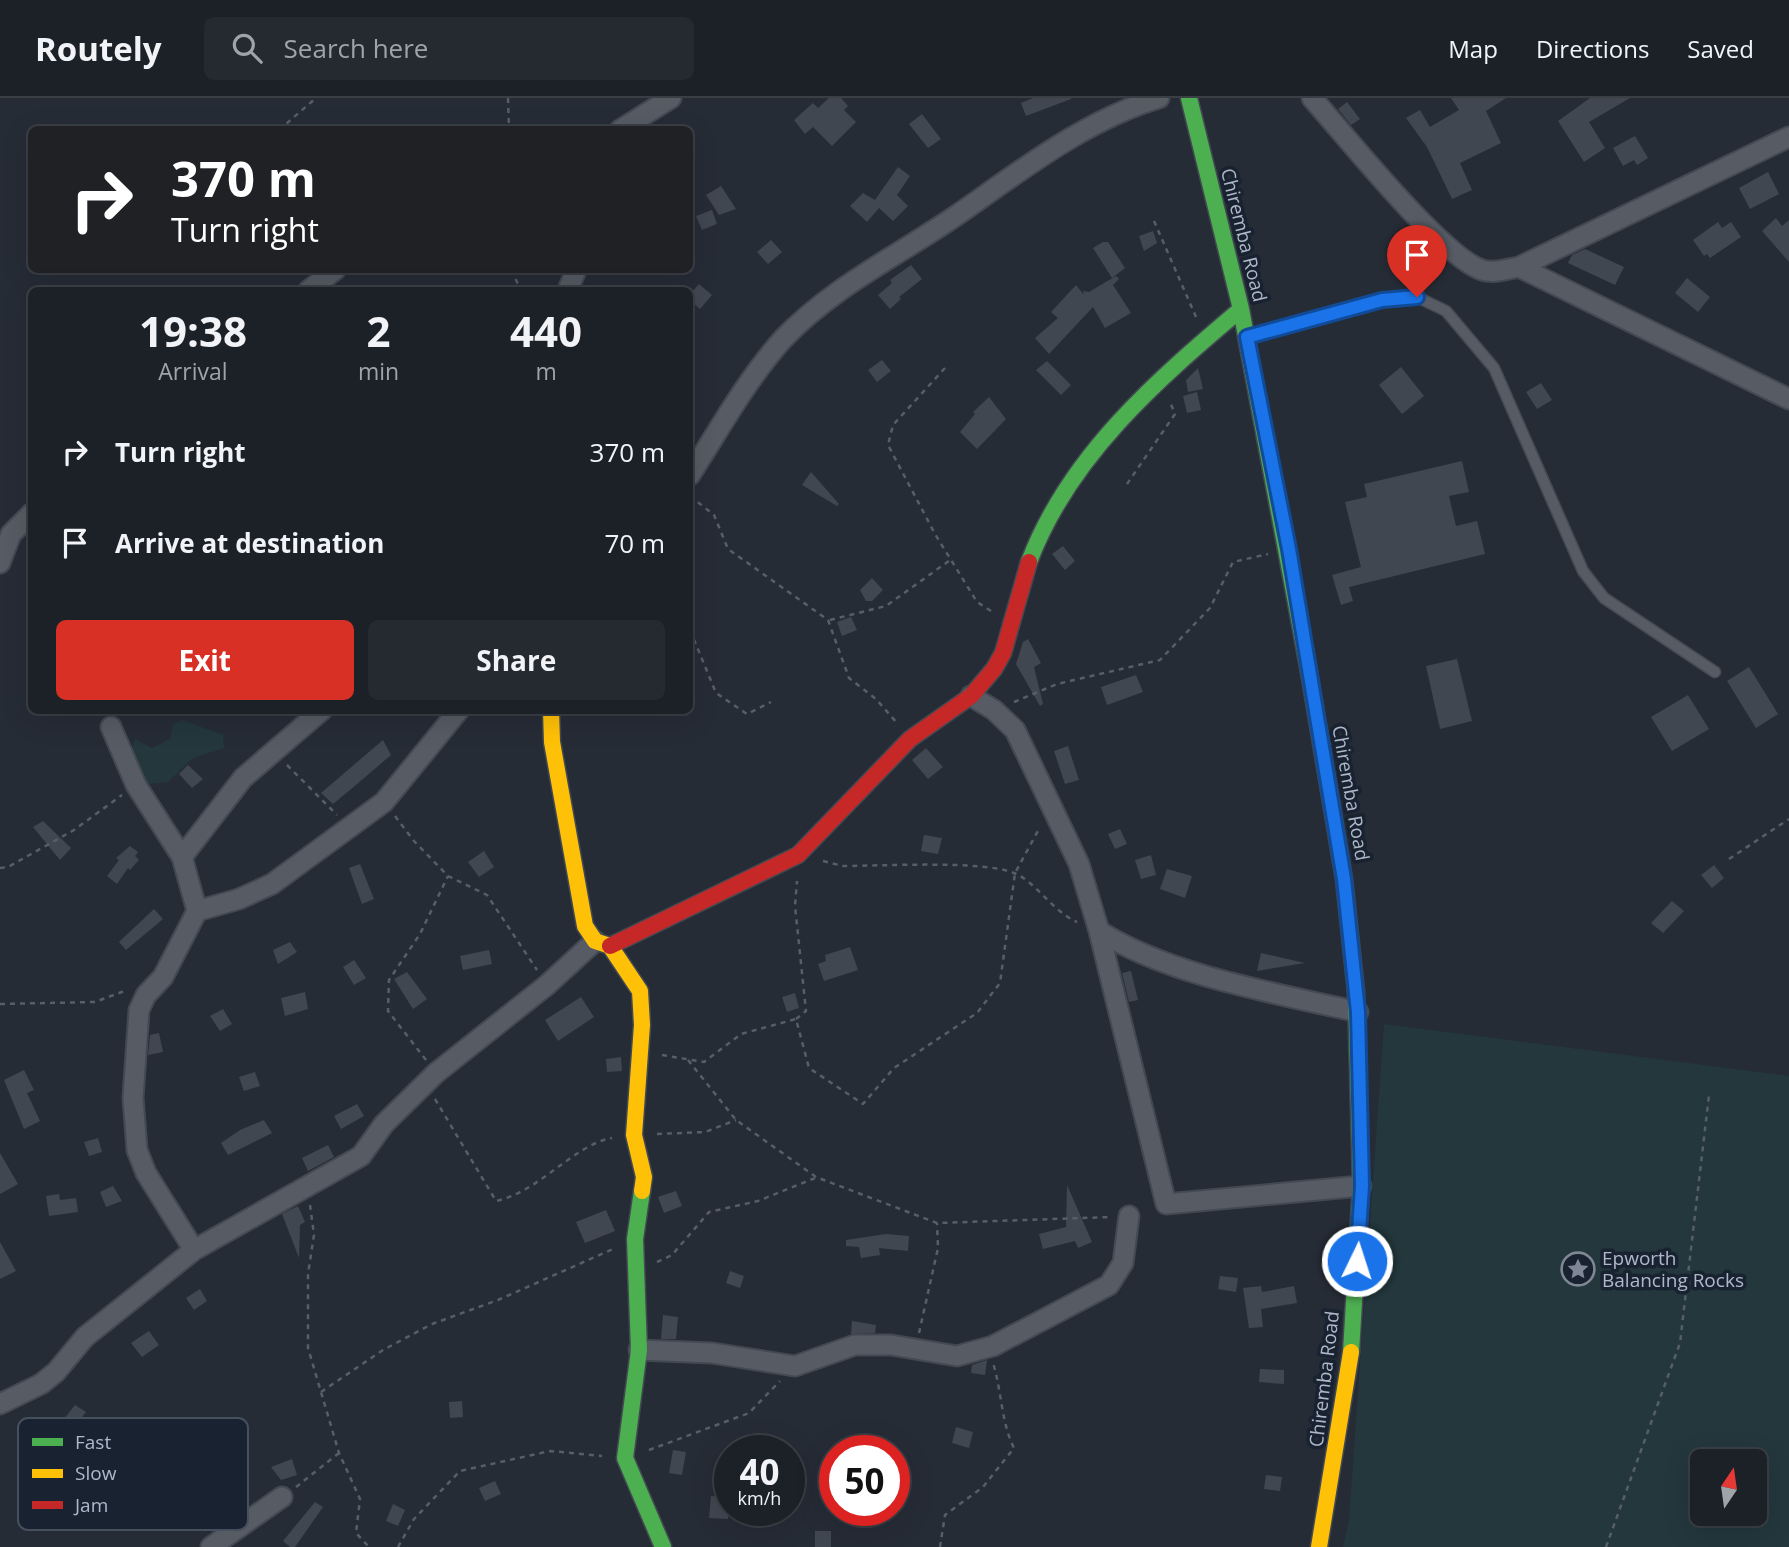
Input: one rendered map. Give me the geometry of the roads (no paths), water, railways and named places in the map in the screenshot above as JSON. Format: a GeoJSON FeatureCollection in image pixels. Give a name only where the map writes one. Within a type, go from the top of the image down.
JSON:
{"type":"FeatureCollection","features":[{"type":"Feature","properties":{"kind":"street"},"geometry":{"type":"LineString","coordinates":[[628,126],[671,98]]}},
{"type":"Feature","properties":{"kind":"street"},"geometry":{"type":"LineString","coordinates":[[693,470],[740,398],[784,339],[827,302],[993,187],[1127,107],[1159,98]]}},
{"type":"Feature","properties":{"kind":"street","name":"Chiremba Road"},"geometry":{"type":"LineString","coordinates":[[1189,98],[1241,309],[1289,549],[1344,879],[1358,1012],[1362,1186],[1351,1360],[1319,1547]]}},
{"type":"Feature","properties":{"kind":"street"},"geometry":{"type":"LineString","coordinates":[[1312,98],[1427,227],[1467,261],[1483,270],[1496,272],[1519,267],[1789,137]]}},
{"type":"Feature","properties":{"kind":"street"},"geometry":{"type":"LineString","coordinates":[[1519,267],[1789,399]]}},
{"type":"Feature","properties":{"kind":"street"},"geometry":{"type":"LineString","coordinates":[[313,287],[331,273]]}},
{"type":"Feature","properties":{"kind":"street"},"geometry":{"type":"LineString","coordinates":[[0,1404],[26,1393],[56,1373],[93,1329],[194,1250],[361,1156],[384,1124],[431,1078],[603,944],[798,855],[910,739],[971,696],[994,669],[1003,653],[1010,624],[1046,523],[1076,473],[1159,381],[1241,309]]}},
{"type":"Feature","properties":{"kind":"street"},"geometry":{"type":"LineString","coordinates":[[0,563],[11,534],[28,517]]}},
{"type":"Feature","properties":{"kind":"street"},"geometry":{"type":"LineString","coordinates":[[971,696],[994,710],[1015,730],[1050,810],[1079,864],[1100,931],[1166,1204],[1362,1186]]}},
{"type":"Feature","properties":{"kind":"street"},"geometry":{"type":"LineString","coordinates":[[182,857],[243,778],[318,714]]}},
{"type":"Feature","properties":{"kind":"street"},"geometry":{"type":"LineString","coordinates":[[197,911],[239,899],[272,884],[384,802],[456,714]]}},
{"type":"Feature","properties":{"kind":"street"},"geometry":{"type":"LineString","coordinates":[[551,714],[552,742],[585,926],[603,944],[641,994],[642,1051],[634,1135],[644,1177],[635,1239],[639,1350],[625,1458],[663,1547]]}},
{"type":"Feature","properties":{"kind":"street"},"geometry":{"type":"LineString","coordinates":[[111,727],[136,785],[182,857],[197,911],[163,977],[146,995],[139,1010],[133,1098],[137,1150],[146,1173],[194,1250]]}},
{"type":"Feature","properties":{"kind":"street"},"geometry":{"type":"LineString","coordinates":[[1100,931],[1127,948],[1236,984],[1358,1012]]}},
{"type":"Feature","properties":{"kind":"street"},"geometry":{"type":"LineString","coordinates":[[639,1350],[712,1353],[795,1366],[855,1345],[916,1349],[953,1357],[993,1346],[1109,1285],[1123,1263],[1129,1216]]}},
{"type":"Feature","properties":{"kind":"street"},"geometry":{"type":"LineString","coordinates":[[248,1521],[282,1497]]}},
{"type":"Feature","properties":{"kind":"street"},"geometry":{"type":"LineString","coordinates":[[211,1547],[235,1530]]}},
{"type":"Feature","properties":{"kind":"lane"},"geometry":{"type":"LineString","coordinates":[[1247,337],[1382,300],[1417,297],[1446,311],[1494,368],[1583,571],[1604,598],[1714,672]]}},
{"type":"Feature","properties":{"kind":"place","name":"Epworth Balancing Rocks"},"geometry":{"type":"Point","coordinates":[1578,1269]}}]}
